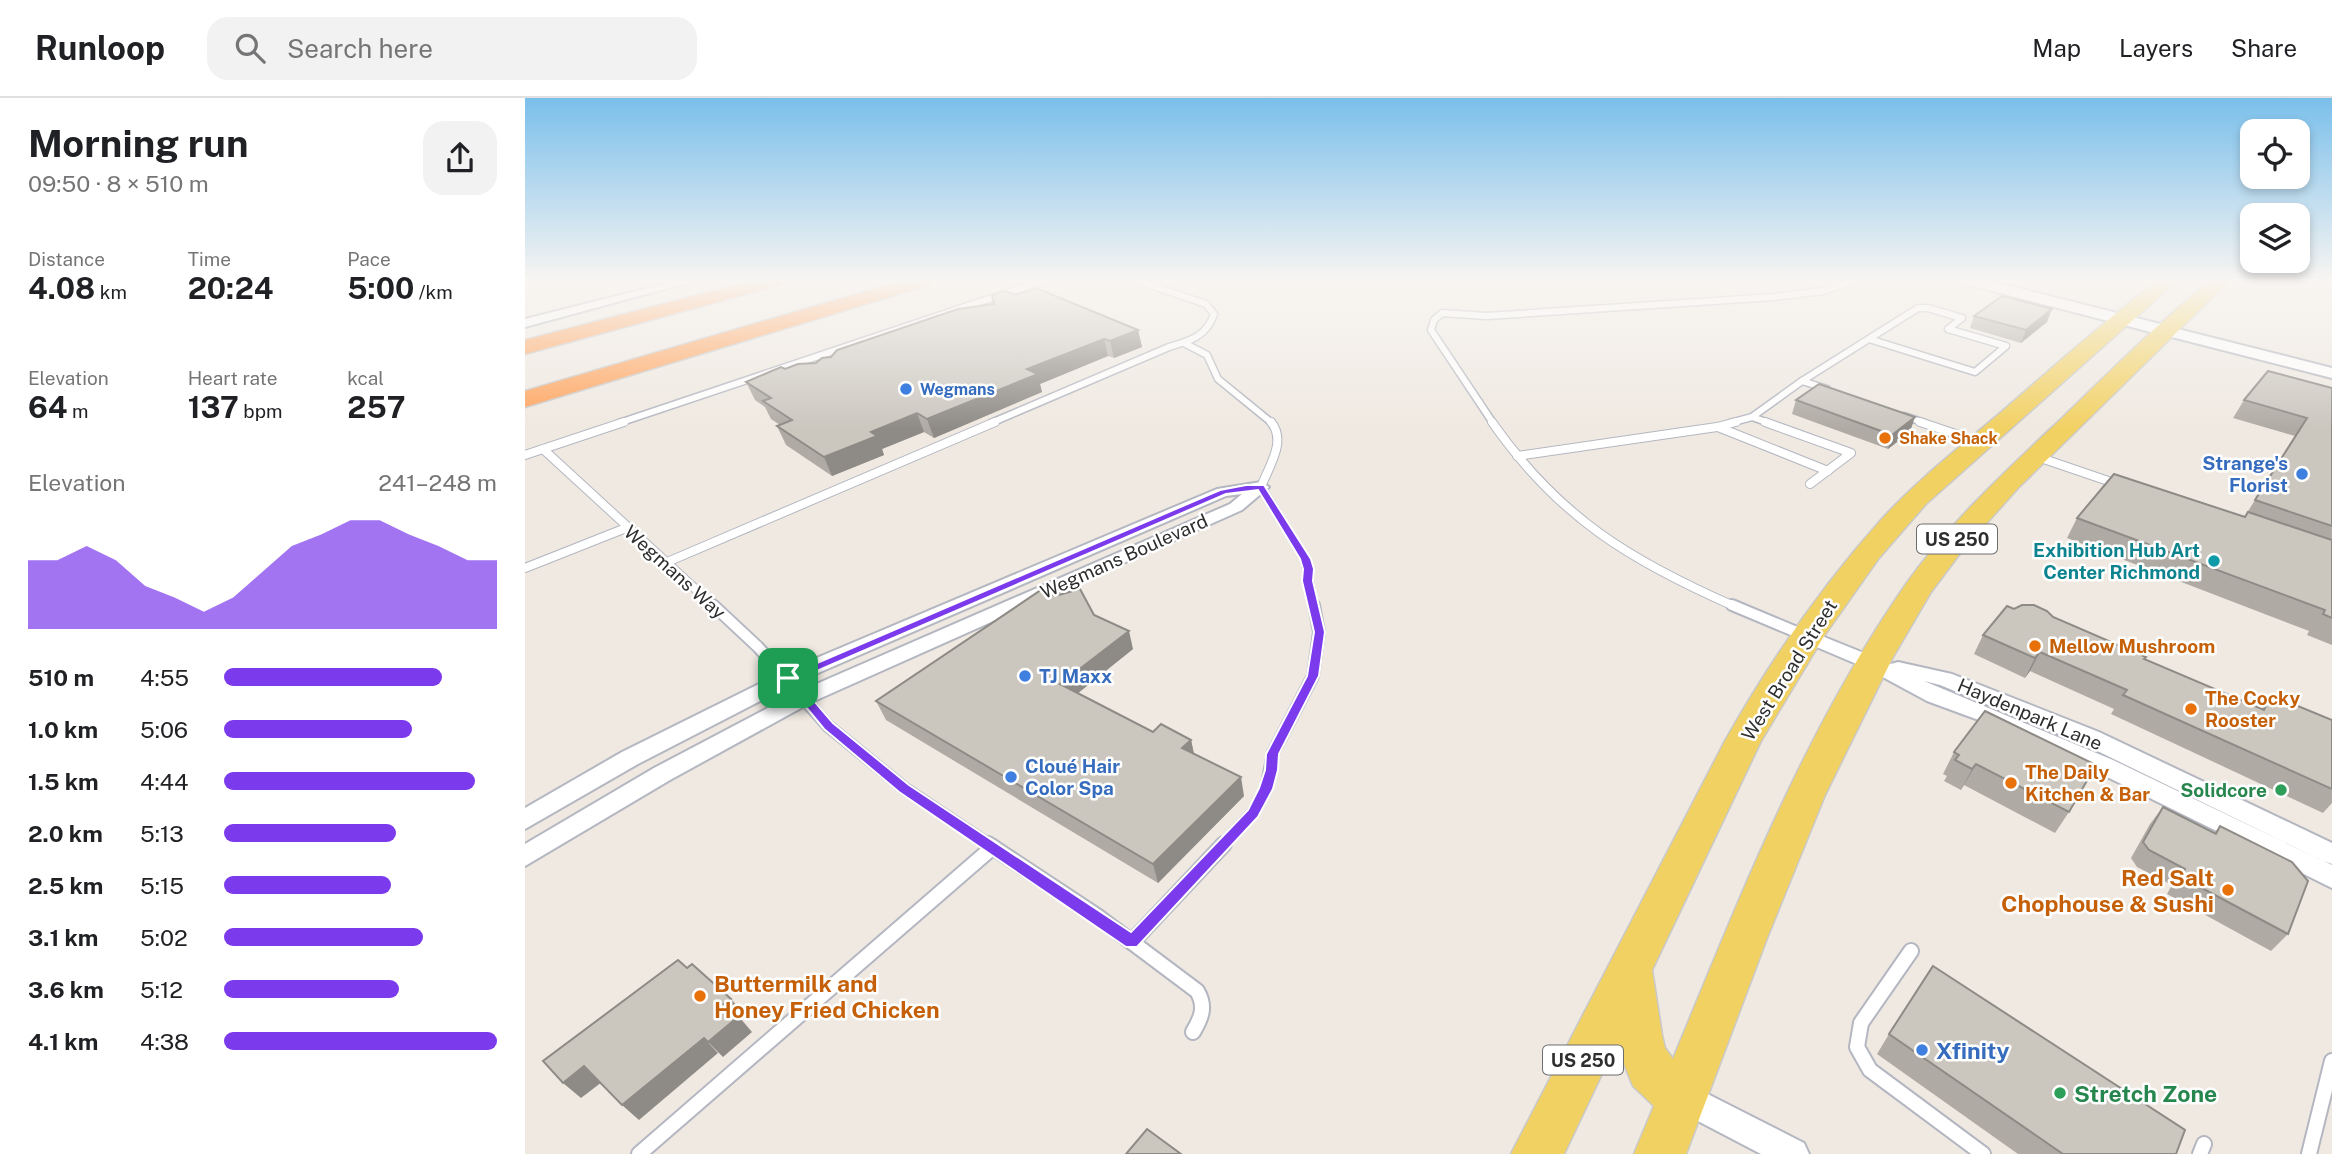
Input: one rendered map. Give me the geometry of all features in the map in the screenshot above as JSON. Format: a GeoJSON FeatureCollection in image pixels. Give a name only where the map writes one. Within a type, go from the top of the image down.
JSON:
{"type":"FeatureCollection","features":[{"type":"Feature","properties":{"kind":"highway"},"geometry":{"type":"LineString","coordinates":[[525,347],[588,330]]}},
{"type":"Feature","properties":{"kind":"highway"},"geometry":{"type":"LineString","coordinates":[[525,399],[756,330]]}},
{"type":"Feature","properties":{"kind":"main road","name":"West Broad Street"},"geometry":{"type":"LineString","coordinates":[[1537,1154],[1743,740],[1807,636],[1893,524],[1979,443],[2107,330]]}},
{"type":"Feature","properties":{"kind":"main road","name":"US 250"},"geometry":{"type":"LineString","coordinates":[[1660,1154],[1829,744],[1873,663],[1937,565],[1985,507],[2167,330]]}},
{"type":"Feature","properties":{"kind":"main road"},"geometry":{"type":"LineString","coordinates":[[1629,967],[1638,1031],[1647,1066],[1659,1080],[1683,1097]]}},
{"type":"Feature","properties":{"kind":"street"},"geometry":{"type":"LineString","coordinates":[[2186,330],[2332,373]]}},
{"type":"Feature","properties":{"kind":"street"},"geometry":{"type":"LineString","coordinates":[[2191,330],[2332,361]]}},
{"type":"Feature","properties":{"kind":"street","name":"Wegmans Boulevard"},"geometry":{"type":"LineString","coordinates":[[525,820],[678,733],[788,678],[1223,492],[1261,487]]}},
{"type":"Feature","properties":{"kind":"street","name":"Wegmans Boulevard"},"geometry":{"type":"LineString","coordinates":[[525,856],[662,774],[805,698],[1236,507],[1261,487]]}},
{"type":"Feature","properties":{"kind":"street","name":"Haydenpark Lane"},"geometry":{"type":"LineString","coordinates":[[1807,636],[1873,663],[1934,696],[2003,721],[2105,766],[2332,877]]}},
{"type":"Feature","properties":{"kind":"street","name":"Haydenpark Lane"},"geometry":{"type":"LineString","coordinates":[[1873,663],[1945,678],[1996,698],[2141,761],[2332,854]]}},
{"type":"Feature","properties":{"kind":"street"},"geometry":{"type":"LineString","coordinates":[[1683,1097],[1793,1154]]}},
{"type":"Feature","properties":{"kind":"lane"},"geometry":{"type":"LineString","coordinates":[[525,455],[896,330]]}},
{"type":"Feature","properties":{"kind":"lane"},"geometry":{"type":"LineString","coordinates":[[665,563],[1199,337],[1206,330]]}},
{"type":"Feature","properties":{"kind":"lane"},"geometry":{"type":"LineString","coordinates":[[1431,330],[1517,456],[1561,504],[1623,550],[1683,584],[1807,636]]}},
{"type":"Feature","properties":{"kind":"lane"},"geometry":{"type":"LineString","coordinates":[[1517,456],[1717,427],[1752,417],[1802,381],[1883,330]]}},
{"type":"Feature","properties":{"kind":"lane"},"geometry":{"type":"LineString","coordinates":[[1869,339],[1975,372],[2006,346],[1952,330]]}},
{"type":"Feature","properties":{"kind":"lane"},"geometry":{"type":"LineString","coordinates":[[1132,942],[1253,813],[1266,789],[1272,770],[1273,754],[1313,676],[1319,632],[1307,581],[1309,569],[1305,559],[1261,487],[1279,443],[1277,429],[1266,416],[1224,386],[1214,373],[1212,361],[1207,355],[1184,343]]}},
{"type":"Feature","properties":{"kind":"lane"},"geometry":{"type":"LineString","coordinates":[[1802,381],[1839,394]]}},
{"type":"Feature","properties":{"kind":"lane"},"geometry":{"type":"LineString","coordinates":[[1900,415],[1979,443]]}},
{"type":"Feature","properties":{"kind":"lane"},"geometry":{"type":"LineString","coordinates":[[1752,417],[1851,453],[1809,484]]}},
{"type":"Feature","properties":{"kind":"lane"},"geometry":{"type":"LineString","coordinates":[[1717,427],[1828,471]]}},
{"type":"Feature","properties":{"kind":"lane","name":"Wegmans Way"},"geometry":{"type":"LineString","coordinates":[[543,449],[758,647],[828,726],[884,773],[1132,942],[1197,991],[1203,1000],[1204,1013],[1193,1032]]}},
{"type":"Feature","properties":{"kind":"lane"},"geometry":{"type":"LineString","coordinates":[[2035,456],[2131,489]]}},
{"type":"Feature","properties":{"kind":"lane"},"geometry":{"type":"LineString","coordinates":[[525,568],[626,528]]}},
{"type":"Feature","properties":{"kind":"lane"},"geometry":{"type":"LineString","coordinates":[[639,1154],[993,847]]}},
{"type":"Feature","properties":{"kind":"lane"},"geometry":{"type":"LineString","coordinates":[[1911,951],[1861,1023],[1857,1047],[1870,1070],[1983,1154]]}},
{"type":"Feature","properties":{"kind":"lane"},"geometry":{"type":"LineString","coordinates":[[2309,1154],[2332,1062]]}},
{"type":"Feature","properties":{"kind":"building","name":"Wegmans"},"geometry":{"type":"Polygon","coordinates":[[[895,330],[1137,330],[1110,341],[1104,339],[1027,369],[1038,374],[927,419],[917,413],[871,432],[877,436],[824,457],[777,426],[792,420],[763,401],[771,398],[746,382],[781,367],[785,369],[798,364],[816,363],[822,358],[831,357],[837,350],[895,330]]]}},
{"type":"Feature","properties":{"kind":"building","name":"Strange's Florist"},"geometry":{"type":"Polygon","coordinates":[[[2268,371],[2332,388],[2332,526],[2255,500],[2307,418],[2244,400],[2268,371]]]}},
{"type":"Feature","properties":{"kind":"building"},"geometry":{"type":"Polygon","coordinates":[[[1819,384],[1915,417],[1892,435],[1796,400],[1819,384]]]}},
{"type":"Feature","properties":{"kind":"building"},"geometry":{"type":"Polygon","coordinates":[[[2114,474],[2245,517],[2248,512],[2332,540],[2332,618],[2323,614],[2325,610],[2077,518],[2114,474]]]}},
{"type":"Feature","properties":{"kind":"building"},"geometry":{"type":"Polygon","coordinates":[[[1080,589],[1094,615],[1129,631],[1060,684],[1153,732],[1161,724],[1191,740],[1182,748],[1241,777],[1153,864],[876,701],[1041,590],[1055,596],[1080,589]]]}},
{"type":"Feature","properties":{"kind":"building"},"geometry":{"type":"Polygon","coordinates":[[[2022,605],[2034,605],[2053,617],[2146,657],[2144,659],[2264,710],[2271,695],[2332,720],[2332,789],[2123,695],[2127,690],[2040,652],[2035,658],[1983,635],[2007,606],[2014,609],[2022,605]]]}},
{"type":"Feature","properties":{"kind":"building"},"geometry":{"type":"Polygon","coordinates":[[[1985,711],[2096,765],[2069,812],[1976,764],[1972,769],[1955,760],[1959,755],[1954,752],[1985,711]]]}},
{"type":"Feature","properties":{"kind":"building","name":"Red Salt Chophouse & Sushi"},"geometry":{"type":"Polygon","coordinates":[[[2163,807],[2216,834],[2220,826],[2292,862],[2308,881],[2288,934],[2181,877],[2185,869],[2149,850],[2143,842],[2163,807]]]}},
{"type":"Feature","properties":{"kind":"building"},"geometry":{"type":"Polygon","coordinates":[[[678,960],[687,968],[692,964],[731,999],[724,1004],[739,1016],[708,1042],[704,1038],[622,1105],[584,1066],[563,1083],[543,1061],[678,960]]]}},
{"type":"Feature","properties":{"kind":"building"},"geometry":{"type":"Polygon","coordinates":[[[1933,966],[2185,1130],[2176,1154],[2063,1154],[1889,1034],[1933,966]]]}},
{"type":"Feature","properties":{"kind":"building"},"geometry":{"type":"Polygon","coordinates":[[[1147,1129],[1181,1154],[1126,1154],[1147,1129]]]}},
{"type":"Feature","properties":{"kind":"place","name":"Wegmans"},"geometry":{"type":"Point","coordinates":[906,389]}},
{"type":"Feature","properties":{"kind":"place","name":"Shake Shack"},"geometry":{"type":"Point","coordinates":[1885,438]}},
{"type":"Feature","properties":{"kind":"place","name":"Strange's Florist"},"geometry":{"type":"Point","coordinates":[2302,474]}},
{"type":"Feature","properties":{"kind":"place","name":"Exhibition Hub Art Center Richmond"},"geometry":{"type":"Point","coordinates":[2214,561]}},
{"type":"Feature","properties":{"kind":"place","name":"Mellow Mushroom"},"geometry":{"type":"Point","coordinates":[2035,646]}},
{"type":"Feature","properties":{"kind":"place","name":"TJ Maxx"},"geometry":{"type":"Point","coordinates":[1025,676]}},
{"type":"Feature","properties":{"kind":"place","name":"The Cocky Rooster"},"geometry":{"type":"Point","coordinates":[2191,709]}},
{"type":"Feature","properties":{"kind":"place","name":"Cloué Hair Color Spa"},"geometry":{"type":"Point","coordinates":[1011,777]}},
{"type":"Feature","properties":{"kind":"place","name":"The Daily Kitchen & Bar"},"geometry":{"type":"Point","coordinates":[2011,783]}},
{"type":"Feature","properties":{"kind":"place","name":"Solidcore"},"geometry":{"type":"Point","coordinates":[2281,790]}},
{"type":"Feature","properties":{"kind":"place","name":"Red Salt Chophouse & Sushi"},"geometry":{"type":"Point","coordinates":[2228,890]}},
{"type":"Feature","properties":{"kind":"place","name":"Buttermilk and Honey Fried Chicken"},"geometry":{"type":"Point","coordinates":[700,996]}},
{"type":"Feature","properties":{"kind":"place","name":"Xfinity"},"geometry":{"type":"Point","coordinates":[1922,1050]}},
{"type":"Feature","properties":{"kind":"place","name":"Stretch Zone"},"geometry":{"type":"Point","coordinates":[2060,1093]}},
{"type":"Feature","properties":{"kind":"route"},"geometry":{"type":"LineString","coordinates":[[1261,487],[1305,559],[1309,569],[1307,581],[1319,632],[1313,676],[1273,754],[1272,770],[1266,789],[1253,813],[1132,942],[904,788],[828,726],[788,678],[1223,492],[1246,488],[1261,487]]}}]}
